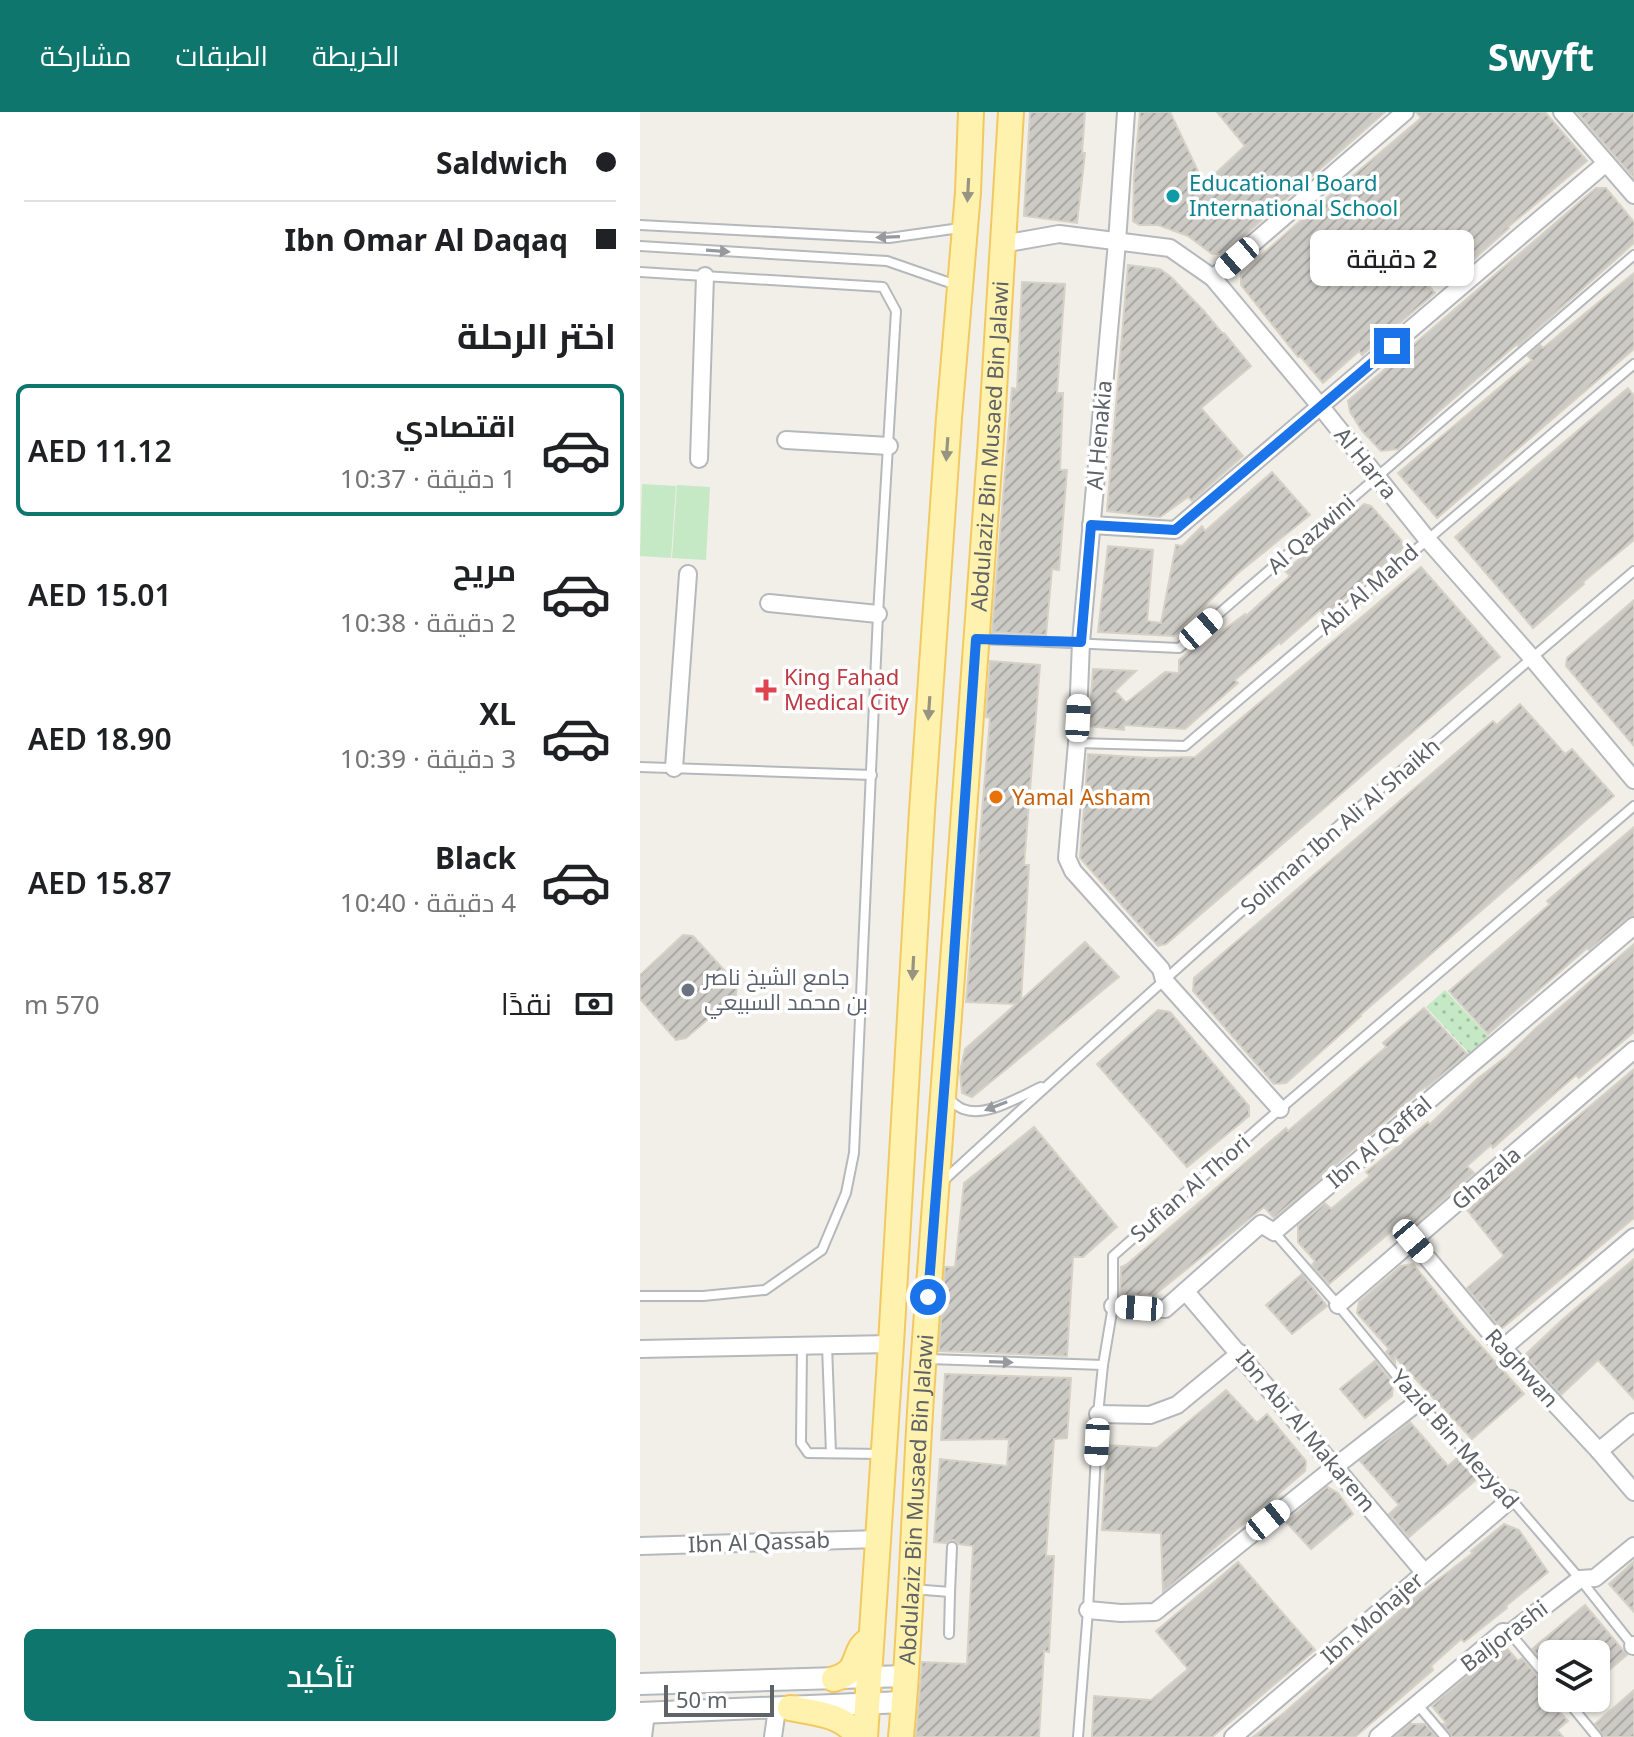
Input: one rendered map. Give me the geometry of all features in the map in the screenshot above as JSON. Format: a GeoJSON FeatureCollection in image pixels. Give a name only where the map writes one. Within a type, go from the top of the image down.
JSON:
{"type":"FeatureCollection","features":[{"type":"Feature","properties":{"kind":"main road","name":"Abdulaziz Bin Musaed Bin Jalawi"},"geometry":{"type":"LineString","coordinates":[[865,1737],[923,796],[971,112]]}},
{"type":"Feature","properties":{"kind":"main road","name":"Abdulaziz Bin Musaed Bin Jalawi"},"geometry":{"type":"LineString","coordinates":[[901,1737],[907,1676],[923,1359],[991,436],[1011,112]]}},
{"type":"Feature","properties":{"kind":"main road"},"geometry":{"type":"LineString","coordinates":[[834,1679],[853,1667],[861,1646],[871,1639]]}},
{"type":"Feature","properties":{"kind":"main road"},"geometry":{"type":"LineString","coordinates":[[783,1708],[839,1719],[857,1737]]}},
{"type":"Feature","properties":{"kind":"street","name":"Al Henakia"},"geometry":{"type":"LineString","coordinates":[[1126,112],[1081,642],[1068,862],[1161,969],[1164,980],[1280,1109]]}},
{"type":"Feature","properties":{"kind":"street"},"geometry":{"type":"LineString","coordinates":[[1213,278],[1405,112]]}},
{"type":"Feature","properties":{"kind":"street"},"geometry":{"type":"LineString","coordinates":[[1562,112],[1634,195]]}},
{"type":"Feature","properties":{"kind":"street"},"geometry":{"type":"LineString","coordinates":[[1091,525],[1175,530],[1606,163]]}},
{"type":"Feature","properties":{"kind":"street","name":"Al Harra"},"geometry":{"type":"LineString","coordinates":[[1002,244],[1059,234],[1170,248],[1213,278],[1427,539],[1631,771]]}},
{"type":"Feature","properties":{"kind":"street"},"geometry":{"type":"LineString","coordinates":[[699,459],[705,276]]}},
{"type":"Feature","properties":{"kind":"street"},"geometry":{"type":"LineString","coordinates":[[786,440],[889,446]]}},
{"type":"Feature","properties":{"kind":"street"},"geometry":{"type":"LineString","coordinates":[[674,768],[688,574]]}},
{"type":"Feature","properties":{"kind":"street"},"geometry":{"type":"LineString","coordinates":[[769,603],[878,614]]}},
{"type":"Feature","properties":{"kind":"street","name":"Ibn Al Qaffal"},"geometry":{"type":"LineString","coordinates":[[1113,1306],[1165,1309],[1261,1224],[1274,1232],[1634,926]]}},
{"type":"Feature","properties":{"kind":"street","name":"Ghazala"},"geometry":{"type":"LineString","coordinates":[[1338,1305],[1634,1050]]}},
{"type":"Feature","properties":{"kind":"street"},"geometry":{"type":"LineString","coordinates":[[1503,1348],[1634,1237]]}},
{"type":"Feature","properties":{"kind":"street","name":"Raghwan"},"geometry":{"type":"LineString","coordinates":[[1413,1241],[1503,1348],[1634,1492]]}},
{"type":"Feature","properties":{"kind":"street","name":"Ibn Abi Al Makarem"},"geometry":{"type":"LineString","coordinates":[[1186,1292],[1424,1572]]}},
{"type":"Feature","properties":{"kind":"street"},"geometry":{"type":"LineString","coordinates":[[640,1349],[891,1344]]}},
{"type":"Feature","properties":{"kind":"street"},"geometry":{"type":"LineString","coordinates":[[1098,1414],[1150,1415],[1177,1405],[1240,1353]]}},
{"type":"Feature","properties":{"kind":"street"},"geometry":{"type":"LineString","coordinates":[[1088,1610],[1155,1612],[1418,1402]]}},
{"type":"Feature","properties":{"kind":"street"},"geometry":{"type":"LineString","coordinates":[[1599,1451],[1634,1422]]}},
{"type":"Feature","properties":{"kind":"street","name":"Ibn Mohajer"},"geometry":{"type":"LineString","coordinates":[[1233,1737],[1511,1499]]}},
{"type":"Feature","properties":{"kind":"street","name":"Ibn Al Qassab"},"geometry":{"type":"LineString","coordinates":[[640,1546],[879,1539]]}},
{"type":"Feature","properties":{"kind":"street","name":"Baljorashi"},"geometry":{"type":"LineString","coordinates":[[1378,1737],[1503,1632],[1510,1633],[1580,1579],[1595,1578],[1634,1546]]}},
{"type":"Feature","properties":{"kind":"street"},"geometry":{"type":"LineString","coordinates":[[640,1684],[907,1676]]}},
{"type":"Feature","properties":{"kind":"street"},"geometry":{"type":"LineString","coordinates":[[643,1737],[643,1713],[904,1702]]}},
{"type":"Feature","properties":{"kind":"street"},"geometry":{"type":"LineString","coordinates":[[773,1737],[783,1708]]}},
{"type":"Feature","properties":{"kind":"lane"},"geometry":{"type":"LineString","coordinates":[[640,225],[889,238],[965,228]]}},
{"type":"Feature","properties":{"kind":"lane"},"geometry":{"type":"LineString","coordinates":[[640,246],[887,261],[960,286]]}},
{"type":"Feature","properties":{"kind":"lane","name":"Al Qazwini"},"geometry":{"type":"LineString","coordinates":[[976,639],[1179,648],[1634,255]]}},
{"type":"Feature","properties":{"kind":"lane"},"geometry":{"type":"LineString","coordinates":[[640,272],[883,287],[896,311],[878,614],[854,1153],[846,1193],[822,1250],[765,1290],[703,1296],[640,1296]]}},
{"type":"Feature","properties":{"kind":"lane","name":"Abi Al Mahd"},"geometry":{"type":"LineString","coordinates":[[1077,743],[1185,746],[1634,364]]}},
{"type":"Feature","properties":{"kind":"lane","name":"Soliman Ibn Ali Al Shaikh"},"geometry":{"type":"LineString","coordinates":[[938,1186],[1164,980],[1634,571]]}},
{"type":"Feature","properties":{"kind":"lane"},"geometry":{"type":"LineString","coordinates":[[640,767],[872,775]]}},
{"type":"Feature","properties":{"kind":"lane","name":"Sufian Al Thori"},"geometry":{"type":"LineString","coordinates":[[1078,1737],[1098,1414],[1113,1306],[1113,1256],[1634,806]]}},
{"type":"Feature","properties":{"kind":"lane","name":"Soliman Ibn Ali Al Shaikh"},"geometry":{"type":"LineString","coordinates":[[944,1096],[962,1109],[989,1111],[1049,1084]]}},
{"type":"Feature","properties":{"kind":"lane","name":"Yazid Bin Mezyad"},"geometry":{"type":"LineString","coordinates":[[1274,1232],[1418,1402],[1511,1499],[1634,1646]]}},
{"type":"Feature","properties":{"kind":"lane"},"geometry":{"type":"LineString","coordinates":[[827,1345],[831,1453]]}},
{"type":"Feature","properties":{"kind":"lane"},"geometry":{"type":"LineString","coordinates":[[802,1346],[801,1443],[808,1453],[884,1454]]}},
{"type":"Feature","properties":{"kind":"lane"},"geometry":{"type":"LineString","coordinates":[[923,1359],[1103,1365]]}},
{"type":"Feature","properties":{"kind":"lane"},"geometry":{"type":"LineString","coordinates":[[949,1634],[952,1547]]}},
{"type":"Feature","properties":{"kind":"lane"},"geometry":{"type":"LineString","coordinates":[[911,1589],[950,1592]]}},
{"type":"Feature","properties":{"kind":"lane"},"geometry":{"type":"LineString","coordinates":[[1510,1633],[1538,1666]]}},
{"type":"Feature","properties":{"kind":"lane"},"geometry":{"type":"LineString","coordinates":[[1417,1704],[1445,1737]]}},
{"type":"Feature","properties":{"kind":"lane"},"geometry":{"type":"LineString","coordinates":[[1576,1712],[1597,1737]]}},
{"type":"Feature","properties":{"kind":"green space"},"geometry":{"type":"Polygon","coordinates":[[[642,484],[676,486],[671,558],[640,556],[642,484]]]}},
{"type":"Feature","properties":{"kind":"green space"},"geometry":{"type":"Polygon","coordinates":[[[677,485],[710,487],[706,560],[672,558],[677,485]]]}},
{"type":"Feature","properties":{"kind":"green space"},"geometry":{"type":"Polygon","coordinates":[[[1445,990],[1490,1038],[1471,1055],[1426,1007],[1445,990]]]}},
{"type":"Feature","properties":{"kind":"building"},"geometry":{"type":"Polygon","coordinates":[[[1030,112],[1085,112],[1082,153],[1085,153],[1077,223],[1024,216],[1030,112]]]}},
{"type":"Feature","properties":{"kind":"building"},"geometry":{"type":"Polygon","coordinates":[[[1140,112],[1170,112],[1204,184],[1245,146],[1217,112],[1385,112],[1230,248],[1221,254],[1212,254],[1188,236],[1158,225],[1139,225],[1133,221],[1140,112]]]}},
{"type":"Feature","properties":{"kind":"building"},"geometry":{"type":"Polygon","coordinates":[[[1416,112],[1545,112],[1587,161],[1473,260],[1468,254],[1429,286],[1435,293],[1362,355],[1359,351],[1323,383],[1298,357],[1241,285],[1241,273],[1421,118],[1416,112]]]}},
{"type":"Feature","properties":{"kind":"building"},"geometry":{"type":"Polygon","coordinates":[[[1577,112],[1634,112],[1634,178],[1594,132],[1577,112]]]}},
{"type":"Feature","properties":{"kind":"building"},"geometry":{"type":"Polygon","coordinates":[[[1596,188],[1606,188],[1634,222],[1634,243],[1398,449],[1381,451],[1362,431],[1350,412],[1348,401],[1596,188]]]}},
{"type":"Feature","properties":{"kind":"building"},"geometry":{"type":"Polygon","coordinates":[[[1128,265],[1160,269],[1171,277],[1251,366],[1201,408],[1243,456],[1192,501],[1188,497],[1160,517],[1107,511],[1128,265]]]}},
{"type":"Feature","properties":{"kind":"building"},"geometry":{"type":"Polygon","coordinates":[[[1634,273],[1634,349],[1437,518],[1398,473],[1532,360],[1528,356],[1540,345],[1543,348],[1634,273]]]}},
{"type":"Feature","properties":{"kind":"building"},"geometry":{"type":"Polygon","coordinates":[[[1022,282],[1065,284],[1057,393],[1063,393],[1060,470],[1067,470],[1059,570],[1052,569],[1046,635],[992,632],[1012,388],[1017,389],[1022,282]]]}},
{"type":"Feature","properties":{"kind":"building"},"geometry":{"type":"Polygon","coordinates":[[[1628,388],[1634,396],[1634,540],[1533,628],[1455,537],[1628,388]]]}},
{"type":"Feature","properties":{"kind":"building"},"geometry":{"type":"Polygon","coordinates":[[[1272,472],[1310,515],[1238,573],[1174,636],[1098,632],[1108,546],[1153,550],[1147,621],[1161,623],[1176,545],[1182,546],[1202,526],[1205,531],[1272,472]]]}},
{"type":"Feature","properties":{"kind":"building"},"geometry":{"type":"Polygon","coordinates":[[[1364,504],[1371,506],[1401,540],[1404,548],[1324,615],[1320,610],[1280,642],[1185,729],[1124,725],[1124,730],[1089,726],[1093,669],[1136,671],[1115,691],[1126,703],[1165,672],[1179,673],[1179,660],[1246,616],[1290,576],[1285,571],[1364,504]]]}},
{"type":"Feature","properties":{"kind":"building"},"geometry":{"type":"Polygon","coordinates":[[[1421,567],[1500,657],[1166,944],[1158,946],[1080,858],[1088,754],[1195,757],[1421,567]]]}},
{"type":"Feature","properties":{"kind":"building"},"geometry":{"type":"Polygon","coordinates":[[[1634,600],[1634,746],[1566,666],[1567,658],[1634,600]]]}},
{"type":"Feature","properties":{"kind":"building"},"geometry":{"type":"Polygon","coordinates":[[[990,661],[1040,665],[1024,865],[1029,865],[1021,1000],[1085,942],[1119,977],[972,1097],[962,1093],[960,1072],[965,1049],[1016,1004],[966,1002],[990,718],[986,717],[990,661]]]}},
{"type":"Feature","properties":{"kind":"building"},"geometry":{"type":"Polygon","coordinates":[[[1520,704],[1565,754],[1572,749],[1614,796],[1360,1015],[1286,1083],[1274,1084],[1193,991],[1194,978],[1493,721],[1497,725],[1520,704]]]}},
{"type":"Feature","properties":{"kind":"building"},"geometry":{"type":"Polygon","coordinates":[[[1634,827],[1634,915],[1589,950],[1587,948],[1488,1034],[1449,991],[1634,827]]]}},
{"type":"Feature","properties":{"kind":"building","name":"جامع الشيخ ناصر بن محمد السبيعي"},"geometry":{"type":"Polygon","coordinates":[[[683,935],[693,936],[737,984],[736,995],[686,1038],[676,1040],[640,999],[640,975],[683,935]]]}},
{"type":"Feature","properties":{"kind":"building"},"geometry":{"type":"Polygon","coordinates":[[[1634,944],[1634,1032],[1579,1078],[1576,1075],[1493,1148],[1491,1145],[1467,1166],[1474,1173],[1414,1225],[1407,1218],[1329,1284],[1298,1242],[1298,1226],[1325,1203],[1331,1209],[1370,1176],[1366,1172],[1428,1122],[1430,1124],[1477,1079],[1634,944]]]}},
{"type":"Feature","properties":{"kind":"building"},"geometry":{"type":"Polygon","coordinates":[[[1424,1008],[1467,1054],[1274,1218],[1264,1207],[1153,1296],[1120,1295],[1121,1267],[1286,1128],[1288,1131],[1386,1047],[1383,1043],[1424,1008]]]}},
{"type":"Feature","properties":{"kind":"building"},"geometry":{"type":"Polygon","coordinates":[[[1158,1010],[1170,1012],[1249,1106],[1249,1116],[1187,1167],[1097,1064],[1158,1010]]]}},
{"type":"Feature","properties":{"kind":"building"},"geometry":{"type":"Polygon","coordinates":[[[1634,1069],[1634,1218],[1501,1329],[1467,1288],[1504,1256],[1467,1210],[1634,1069]]]}},
{"type":"Feature","properties":{"kind":"building"},"geometry":{"type":"Polygon","coordinates":[[[1034,1127],[1117,1227],[1083,1257],[1073,1257],[1067,1356],[939,1351],[945,1267],[955,1267],[964,1183],[1034,1127]]]}},
{"type":"Feature","properties":{"kind":"building"},"geometry":{"type":"Polygon","coordinates":[[[1634,1259],[1634,1399],[1598,1360],[1561,1395],[1525,1355],[1634,1259]]]}},
{"type":"Feature","properties":{"kind":"building"},"geometry":{"type":"Polygon","coordinates":[[[1413,1264],[1524,1394],[1472,1439],[1395,1357],[1395,1363],[1386,1352],[1389,1349],[1357,1313],[1359,1302],[1401,1266],[1413,1264]]]}},
{"type":"Feature","properties":{"kind":"building"},"geometry":{"type":"Polygon","coordinates":[[[1302,1274],[1327,1306],[1292,1334],[1266,1305],[1302,1274]]]}},
{"type":"Feature","properties":{"kind":"building"},"geometry":{"type":"Polygon","coordinates":[[[1375,1361],[1393,1383],[1392,1396],[1365,1418],[1340,1389],[1375,1361]]]}},
{"type":"Feature","properties":{"kind":"building"},"geometry":{"type":"Polygon","coordinates":[[[945,1374],[1071,1378],[1067,1438],[1054,1439],[1046,1556],[1054,1556],[1049,1652],[1044,1651],[1039,1737],[916,1737],[922,1662],[967,1664],[973,1546],[953,1540],[934,1542],[940,1459],[1007,1466],[1009,1439],[941,1440],[945,1374]]]}},
{"type":"Feature","properties":{"kind":"building"},"geometry":{"type":"Polygon","coordinates":[[[1226,1390],[1257,1423],[1267,1414],[1306,1461],[1305,1471],[1163,1592],[1161,1533],[1102,1530],[1107,1445],[1157,1448],[1226,1390]]]}},
{"type":"Feature","properties":{"kind":"building"},"geometry":{"type":"Polygon","coordinates":[[[1410,1422],[1448,1466],[1457,1458],[1477,1479],[1409,1537],[1389,1514],[1399,1505],[1360,1461],[1410,1422]]]}},
{"type":"Feature","properties":{"kind":"building"},"geometry":{"type":"Polygon","coordinates":[[[1327,1487],[1338,1493],[1353,1514],[1311,1549],[1286,1522],[1327,1487]]]}},
{"type":"Feature","properties":{"kind":"building"},"geometry":{"type":"Polygon","coordinates":[[[1504,1524],[1519,1530],[1548,1572],[1464,1642],[1461,1639],[1431,1666],[1433,1670],[1355,1737],[1253,1737],[1414,1598],[1473,1553],[1471,1551],[1504,1524]]]}},
{"type":"Feature","properties":{"kind":"building"},"geometry":{"type":"Polygon","coordinates":[[[1634,1561],[1634,1612],[1609,1584],[1634,1561]]]}},
{"type":"Feature","properties":{"kind":"building"},"geometry":{"type":"Polygon","coordinates":[[[1238,1562],[1315,1650],[1212,1737],[1092,1737],[1094,1696],[1151,1700],[1188,1669],[1156,1631],[1238,1562]]]}},
{"type":"Feature","properties":{"kind":"building"},"geometry":{"type":"Polygon","coordinates":[[[1585,1605],[1627,1655],[1610,1669],[1610,1640],[1543,1640],[1585,1605]]]}},
{"type":"Feature","properties":{"kind":"building"},"geometry":{"type":"Polygon","coordinates":[[[1504,1645],[1518,1661],[1522,1658],[1538,1677],[1538,1712],[1560,1712],[1568,1721],[1557,1730],[1563,1737],[1452,1737],[1443,1724],[1447,1724],[1432,1706],[1504,1645]]]}},
{"type":"Feature","properties":{"kind":"building"},"geometry":{"type":"Polygon","coordinates":[[[1634,1690],[1634,1737],[1604,1737],[1595,1724],[1634,1690]]]}},
{"type":"Feature","properties":{"kind":"building"},"geometry":{"type":"Polygon","coordinates":[[[1410,1724],[1425,1724],[1436,1737],[1395,1737],[1410,1724]]]}},
{"type":"Feature","properties":{"kind":"place","name":"Educational Board International School"},"geometry":{"type":"Point","coordinates":[1173,196]}},
{"type":"Feature","properties":{"kind":"place","name":"King Fahad Medical City"},"geometry":{"type":"Point","coordinates":[766,690]}},
{"type":"Feature","properties":{"kind":"place","name":"Yamal Asham"},"geometry":{"type":"Point","coordinates":[996,797]}},
{"type":"Feature","properties":{"kind":"place","name":"جامع الشيخ ناصر بن محمد السبيعي"},"geometry":{"type":"Point","coordinates":[688,990]}},
{"type":"Feature","properties":{"kind":"route"},"geometry":{"type":"LineString","coordinates":[[928,1297],[976,639],[1081,642],[1091,525],[1175,530],[1392,346]]}}]}
